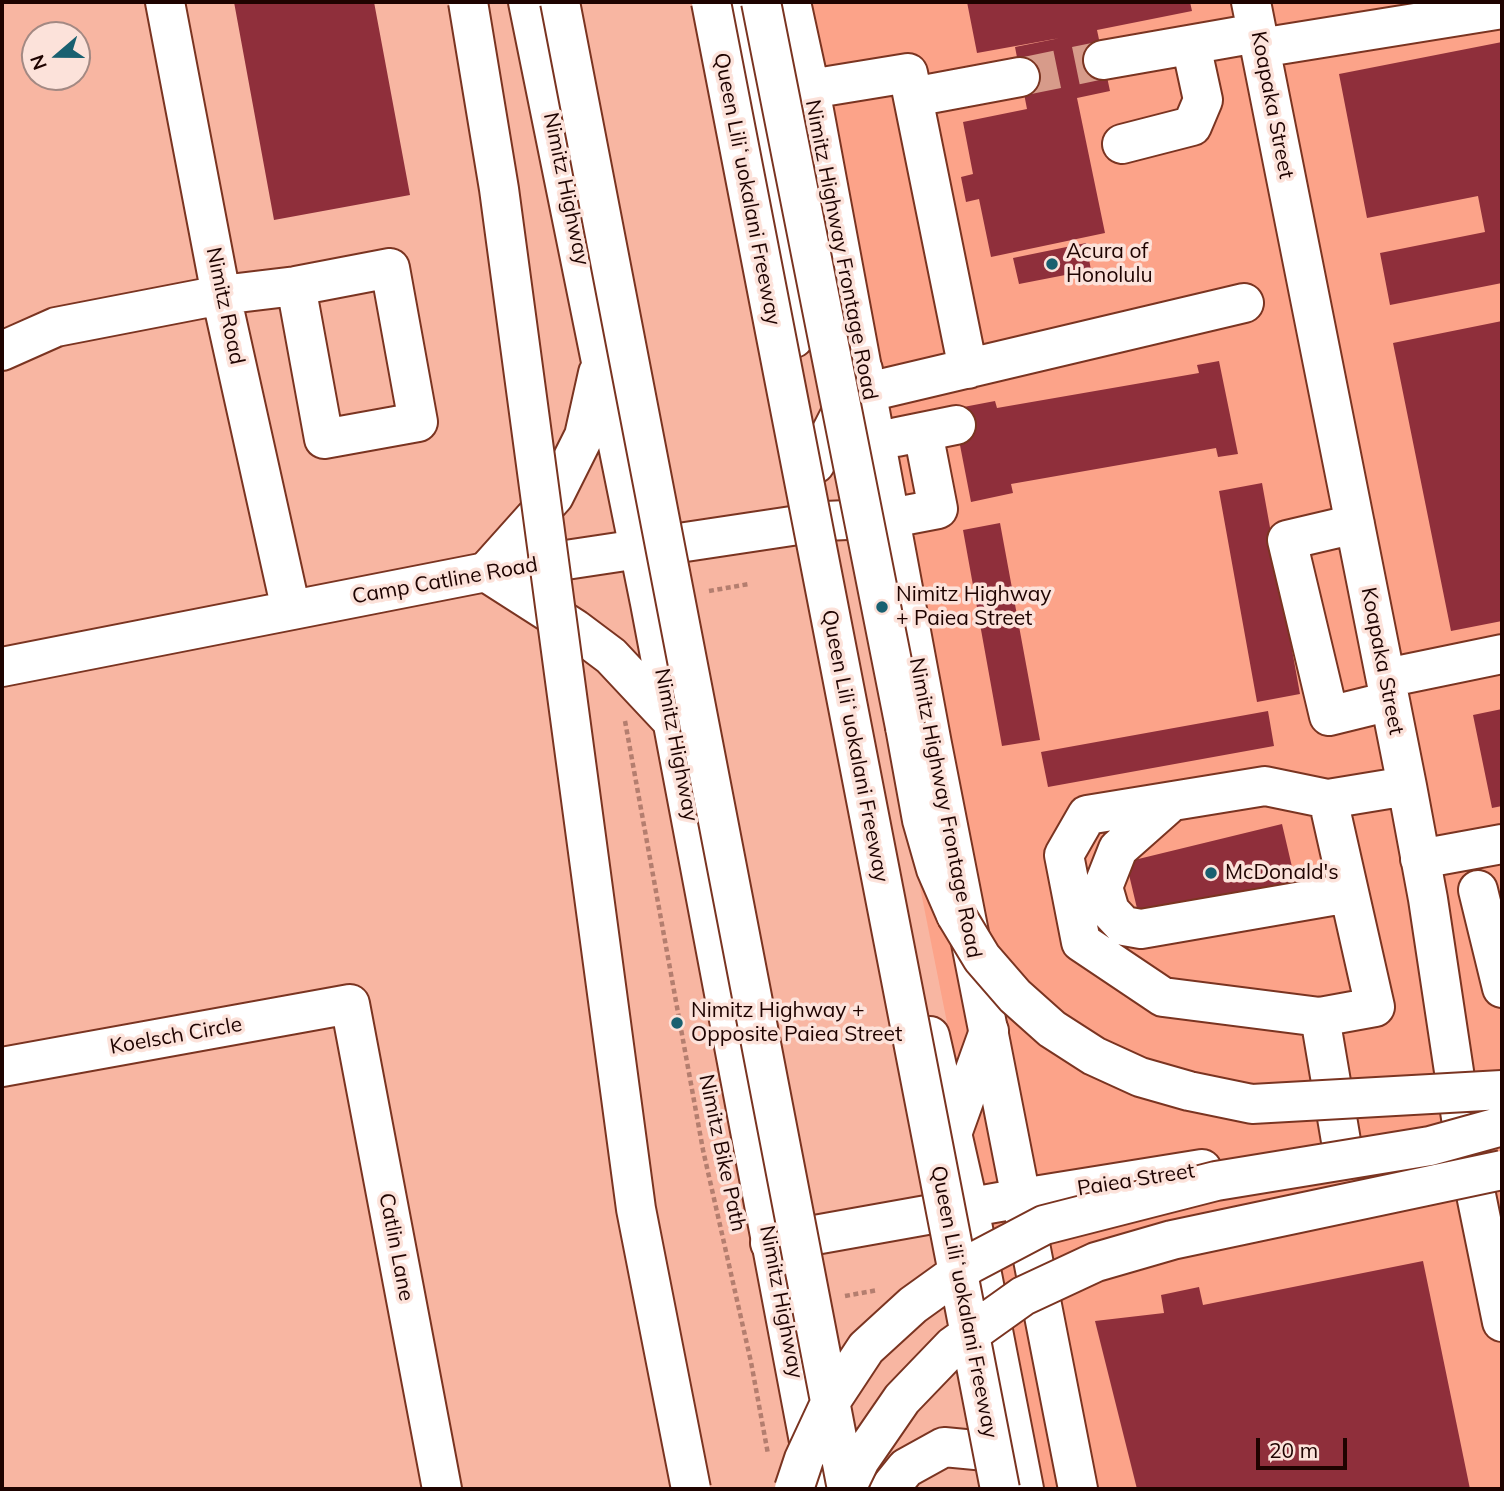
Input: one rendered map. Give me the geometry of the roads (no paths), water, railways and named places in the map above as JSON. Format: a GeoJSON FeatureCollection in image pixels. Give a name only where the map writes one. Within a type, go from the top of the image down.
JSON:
{"type":"FeatureCollection","features":[{"type":"Feature","properties":{"kind":"main road","name":"Nimitz Road"},"geometry":{"type":"LineString","coordinates":[[165,2],[221,295],[291,610]]}},
{"type":"Feature","properties":{"kind":"main road"},"geometry":{"type":"LineString","coordinates":[[468,2],[499,189],[636,1209],[691,1489]]}},
{"type":"Feature","properties":{"kind":"main road","name":"Nimitz Highway"},"geometry":{"type":"LineString","coordinates":[[528,2],[672,722],[818,1489]]}},
{"type":"Feature","properties":{"kind":"main road"},"geometry":{"type":"LineString","coordinates":[[561,2],[847,1489]]}},
{"type":"Feature","properties":{"kind":"main road","name":"Queen Liliʻuokalani Freeway"},"geometry":{"type":"LineString","coordinates":[[710,2],[1000,1489]]}},
{"type":"Feature","properties":{"kind":"main road"},"geometry":{"type":"LineString","coordinates":[[739,2],[825,521],[915,970],[969,1208],[1024,1489]]}},
{"type":"Feature","properties":{"kind":"main road"},"geometry":{"type":"LineString","coordinates":[[761,2],[864,512],[922,820],[936,869],[956,915],[982,958],[1015,996],[1052,1029],[1106,1062],[1140,1077],[1188,1091],[1252,1104],[1502,1090]]}},
{"type":"Feature","properties":{"kind":"main road","name":"Nimitz Highway Frontage Road"},"geometry":{"type":"LineString","coordinates":[[791,2],[877,440],[934,757],[1078,1489]]}},
{"type":"Feature","properties":{"kind":"main road"},"geometry":{"type":"LineString","coordinates":[[1103,60],[1191,45],[1256,28],[1502,9]]}},
{"type":"Feature","properties":{"kind":"main road","name":"Koapaka Street"},"geometry":{"type":"LineString","coordinates":[[1256,28],[1408,786],[1463,1130],[1502,1322]]}},
{"type":"Feature","properties":{"kind":"main road"},"geometry":{"type":"LineString","coordinates":[[1122,144],[1192,126],[1203,100],[1191,45]]}},
{"type":"Feature","properties":{"kind":"main road"},"geometry":{"type":"LineString","coordinates":[[810,89],[908,73],[968,369]]}},
{"type":"Feature","properties":{"kind":"main road"},"geometry":{"type":"LineString","coordinates":[[913,97],[1020,77]]}},
{"type":"Feature","properties":{"kind":"main road"},"geometry":{"type":"LineString","coordinates":[[2,351],[56,327],[221,295],[296,286],[390,268],[418,422],[324,439],[296,286]]}},
{"type":"Feature","properties":{"kind":"main road"},"geometry":{"type":"LineString","coordinates":[[815,464],[865,381],[968,369],[1244,303]]}},
{"type":"Feature","properties":{"kind":"main road"},"geometry":{"type":"LineString","coordinates":[[601,361],[584,436],[554,496],[486,572],[575,629],[611,656],[672,722]]}},
{"type":"Feature","properties":{"kind":"main road","name":"Camp Catline Road"},"geometry":{"type":"LineString","coordinates":[[2,667],[486,572],[825,521],[891,517],[938,509],[939,428],[877,440]]}},
{"type":"Feature","properties":{"kind":"main road"},"geometry":{"type":"LineString","coordinates":[[1355,524],[1287,540],[1329,716],[1388,690],[1502,654]]}},
{"type":"Feature","properties":{"kind":"main road"},"geometry":{"type":"LineString","coordinates":[[1328,799],[1375,1007],[1320,1017],[1163,997],[1081,942],[1064,855],[1087,815],[1265,786],[1328,799],[1408,786]]}},
{"type":"Feature","properties":{"kind":"main road"},"geometry":{"type":"LineString","coordinates":[[1171,802],[1118,849],[1103,887],[1110,911],[1124,926],[1142,929],[1349,893]]}},
{"type":"Feature","properties":{"kind":"main road"},"geometry":{"type":"LineString","coordinates":[[1420,859],[1502,844]]}},
{"type":"Feature","properties":{"kind":"main road"},"geometry":{"type":"LineString","coordinates":[[1428,900],[1490,887],[1502,988]]}},
{"type":"Feature","properties":{"kind":"main road","name":"Koelsch Circle"},"geometry":{"type":"LineString","coordinates":[[2,1067],[350,1004]]}},
{"type":"Feature","properties":{"kind":"main road","name":"Catlin Lane"},"geometry":{"type":"LineString","coordinates":[[350,1004],[442,1489]]}},
{"type":"Feature","properties":{"kind":"main road"},"geometry":{"type":"LineString","coordinates":[[1320,1017],[1342,1147]]}},
{"type":"Feature","properties":{"kind":"main road"},"geometry":{"type":"LineString","coordinates":[[952,1134],[989,1031]]}},
{"type":"Feature","properties":{"kind":"main road"},"geometry":{"type":"LineString","coordinates":[[782,1476],[804,1459],[831,1402],[866,1348],[913,1305],[970,1264],[1044,1225],[1216,1181],[1430,1146],[1502,1124]]}},
{"type":"Feature","properties":{"kind":"main road","name":"Paiea Street"},"geometry":{"type":"LineString","coordinates":[[770,1243],[1022,1198],[1502,1124]]}},
{"type":"Feature","properties":{"kind":"main road"},"geometry":{"type":"LineString","coordinates":[[847,1489],[860,1460],[902,1399],[954,1346],[1024,1296],[1096,1262],[1172,1240],[1502,1170]]}},
{"type":"Feature","properties":{"kind":"main road"},"geometry":{"type":"LineString","coordinates":[[889,1489],[906,1468],[944,1447],[986,1451],[1004,1463],[1017,1489]]}},
{"type":"Feature","properties":{"kind":"tunnel"},"geometry":{"type":"LineString","coordinates":[[1020,77],[1103,60]]}},
{"type":"Feature","properties":{"kind":"place","name":"Acura of Honolulu"},"geometry":{"type":"Point","coordinates":[1052,264]}},
{"type":"Feature","properties":{"kind":"place","name":"Nimitz Highway + Paiea Street"},"geometry":{"type":"Point","coordinates":[882,607]}},
{"type":"Feature","properties":{"kind":"place","name":"McDonald's"},"geometry":{"type":"Point","coordinates":[1211,873]}},
{"type":"Feature","properties":{"kind":"place","name":"Nimitz Highway + Opposite Paiea Street"},"geometry":{"type":"Point","coordinates":[677,1023]}}]}
